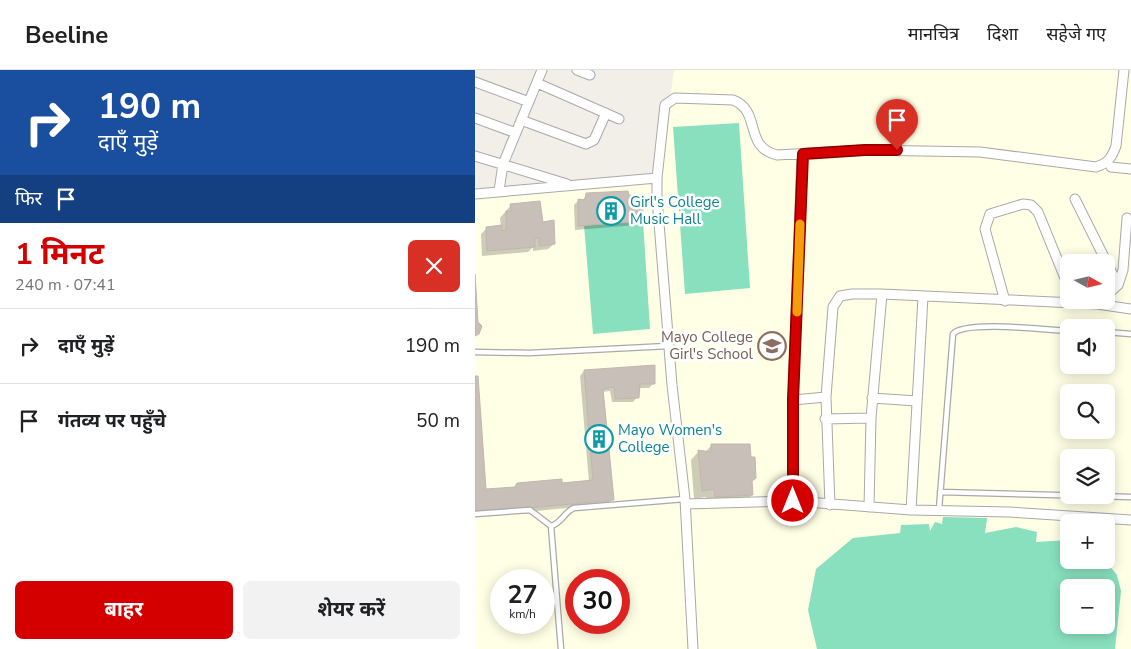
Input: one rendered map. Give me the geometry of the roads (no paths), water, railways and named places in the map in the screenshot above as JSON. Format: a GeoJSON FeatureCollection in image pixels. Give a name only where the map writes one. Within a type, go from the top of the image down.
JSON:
{"type":"FeatureCollection","features":[{"type":"Feature","properties":{"kind":"street"},"geometry":{"type":"LineString","coordinates":[[499,191],[503,164],[542,70]]}},
{"type":"Feature","properties":{"kind":"street"},"geometry":{"type":"LineString","coordinates":[[577,70],[590,75]]}},
{"type":"Feature","properties":{"kind":"street"},"geometry":{"type":"LineString","coordinates":[[693,649],[686,502],[670,346],[657,178],[665,105],[675,98],[733,100],[741,103],[747,110],[757,143],[763,149],[777,155],[865,150],[980,152],[1095,167],[1106,164],[1112,158],[1116,146],[1124,70]]}},
{"type":"Feature","properties":{"kind":"street"},"geometry":{"type":"LineString","coordinates":[[475,82],[529,102]]}},
{"type":"Feature","properties":{"kind":"street"},"geometry":{"type":"LineString","coordinates":[[537,84],[619,119]]}},
{"type":"Feature","properties":{"kind":"street"},"geometry":{"type":"LineString","coordinates":[[521,120],[586,144],[594,140],[606,113]]}},
{"type":"Feature","properties":{"kind":"street"},"geometry":{"type":"LineString","coordinates":[[475,118],[516,133]]}},
{"type":"Feature","properties":{"kind":"street"},"geometry":{"type":"LineString","coordinates":[[793,501],[793,400],[803,154]]}},
{"type":"Feature","properties":{"kind":"street"},"geometry":{"type":"LineString","coordinates":[[475,156],[572,186]]}},
{"type":"Feature","properties":{"kind":"street"},"geometry":{"type":"LineString","coordinates":[[1111,167],[1131,169]]}},
{"type":"Feature","properties":{"kind":"street"},"geometry":{"type":"LineString","coordinates":[[475,194],[657,178]]}},
{"type":"Feature","properties":{"kind":"street"},"geometry":{"type":"LineString","coordinates":[[1075,199],[1118,285]]}},
{"type":"Feature","properties":{"kind":"street"},"geometry":{"type":"LineString","coordinates":[[1005,301],[986,234],[986,221],[989,214],[1023,204],[1031,205],[1038,212],[1060,266]]}},
{"type":"Feature","properties":{"kind":"street"},"geometry":{"type":"LineString","coordinates":[[1115,288],[1118,285],[1123,270],[1127,218]]}},
{"type":"Feature","properties":{"kind":"street"},"geometry":{"type":"LineString","coordinates":[[830,505],[825,419],[833,308],[837,300],[846,294],[882,294],[1005,301],[1060,302]]}},
{"type":"Feature","properties":{"kind":"street"},"geometry":{"type":"LineString","coordinates":[[869,507],[872,398],[882,294]]}},
{"type":"Feature","properties":{"kind":"street"},"geometry":{"type":"LineString","coordinates":[[911,510],[923,297]]}},
{"type":"Feature","properties":{"kind":"street"},"geometry":{"type":"LineString","coordinates":[[1115,305],[1131,309]]}},
{"type":"Feature","properties":{"kind":"street"},"geometry":{"type":"LineString","coordinates":[[793,400],[826,397]]}},
{"type":"Feature","properties":{"kind":"street"},"geometry":{"type":"LineString","coordinates":[[872,398],[917,401]]}},
{"type":"Feature","properties":{"kind":"street"},"geometry":{"type":"LineString","coordinates":[[825,419],[871,418]]}},
{"type":"Feature","properties":{"kind":"street"},"geometry":{"type":"LineString","coordinates":[[686,502],[793,501],[911,510],[939,509],[1009,512],[1131,520]]}},
{"type":"Feature","properties":{"kind":"lane"},"geometry":{"type":"LineString","coordinates":[[939,509],[953,334],[957,329],[973,326],[1060,331]]}},
{"type":"Feature","properties":{"kind":"lane"},"geometry":{"type":"LineString","coordinates":[[1115,333],[1131,334]]}},
{"type":"Feature","properties":{"kind":"lane"},"geometry":{"type":"LineString","coordinates":[[475,352],[529,353],[670,346]]}},
{"type":"Feature","properties":{"kind":"lane"},"geometry":{"type":"LineString","coordinates":[[940,492],[1131,498]]}},
{"type":"Feature","properties":{"kind":"lane"},"geometry":{"type":"LineString","coordinates":[[551,526],[557,524],[568,510],[574,508],[686,502]]}},
{"type":"Feature","properties":{"kind":"lane"},"geometry":{"type":"LineString","coordinates":[[475,514],[530,510],[551,526],[561,649]]}},
{"type":"Feature","properties":{"kind":"place","name":"Girl's College Music Hall"},"geometry":{"type":"Point","coordinates":[611,211]}},
{"type":"Feature","properties":{"kind":"place","name":"Mayo College Girl's School"},"geometry":{"type":"Point","coordinates":[772,346]}},
{"type":"Feature","properties":{"kind":"place","name":"Mayo Women's College"},"geometry":{"type":"Point","coordinates":[599,439]}}]}
